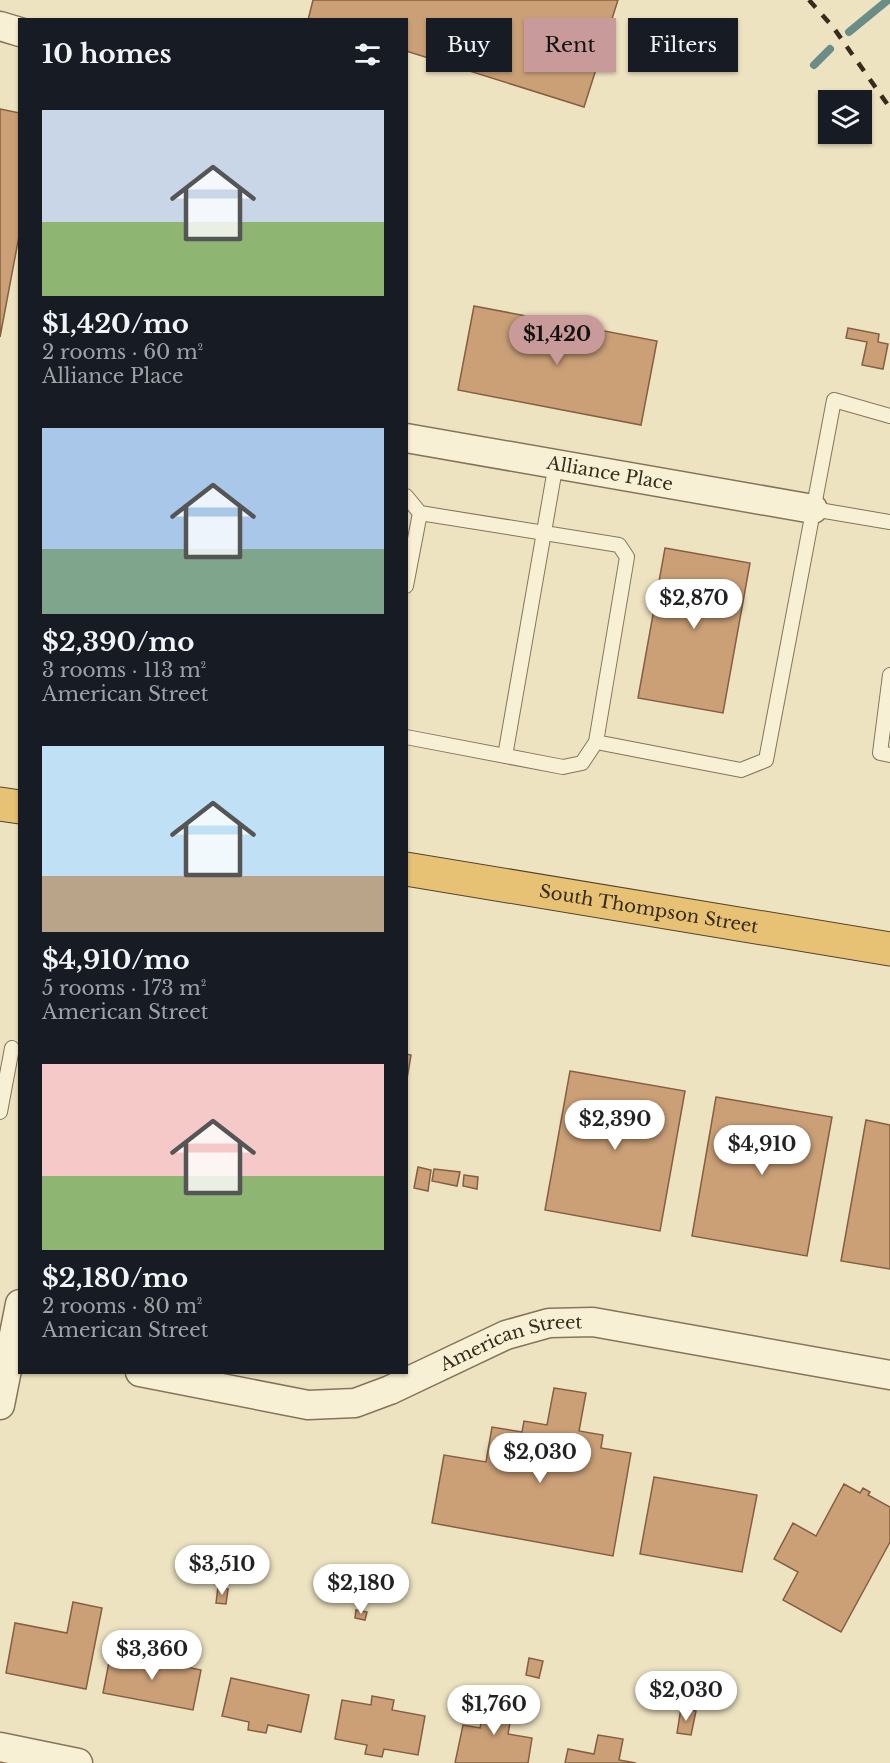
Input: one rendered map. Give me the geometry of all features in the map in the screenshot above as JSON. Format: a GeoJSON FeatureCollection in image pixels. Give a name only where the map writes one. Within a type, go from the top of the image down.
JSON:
{"type":"FeatureCollection","features":[{"type":"Feature","properties":{"kind":"highway"},"geometry":{"type":"LineString","coordinates":[[0,804],[18,807]]}},
{"type":"Feature","properties":{"kind":"highway","name":"South Thompson Street"},"geometry":{"type":"LineString","coordinates":[[408,869],[890,949]]}},
{"type":"Feature","properties":{"kind":"street"},"geometry":{"type":"LineString","coordinates":[[0,26],[18,31]]}},
{"type":"Feature","properties":{"kind":"street","name":"Alliance Place"},"geometry":{"type":"LineString","coordinates":[[408,438],[813,509]]}},
{"type":"Feature","properties":{"kind":"street"},"geometry":{"type":"LineString","coordinates":[[0,1405],[18,1313]]}},
{"type":"Feature","properties":{"kind":"street","name":"American Street"},"geometry":{"type":"LineString","coordinates":[[150,1374],[308,1405],[355,1403],[390,1390],[506,1335],[549,1323],[593,1322],[890,1375]]}},
{"type":"Feature","properties":{"kind":"street"},"geometry":{"type":"LineString","coordinates":[[0,1747],[78,1763]]}},
{"type":"Feature","properties":{"kind":"lane"},"geometry":{"type":"LineString","coordinates":[[596,742],[741,770],[766,760],[834,400],[890,416]]}},
{"type":"Feature","properties":{"kind":"lane"},"geometry":{"type":"LineString","coordinates":[[505,756],[556,464]]}},
{"type":"Feature","properties":{"kind":"lane"},"geometry":{"type":"LineString","coordinates":[[408,498],[420,513],[619,544],[627,557],[596,742],[582,763],[563,766],[408,738]]}},
{"type":"Feature","properties":{"kind":"lane"},"geometry":{"type":"LineString","coordinates":[[813,509],[890,522]]}},
{"type":"Feature","properties":{"kind":"lane"},"geometry":{"type":"LineString","coordinates":[[408,576],[420,513]]}},
{"type":"Feature","properties":{"kind":"lane"},"geometry":{"type":"LineString","coordinates":[[890,675],[880,753],[890,755]]}},
{"type":"Feature","properties":{"kind":"lane"},"geometry":{"type":"LineString","coordinates":[[0,1112],[10,1048]]}},
{"type":"Feature","properties":{"kind":"building"},"geometry":{"type":"Polygon","coordinates":[[[313,0],[618,0],[612,18],[524,18],[524,72],[595,72],[584,107],[473,72],[512,72],[512,18],[426,18],[426,57],[408,52],[408,18],[308,18],[313,0]]]}},
{"type":"Feature","properties":{"kind":"building"},"geometry":{"type":"Polygon","coordinates":[[[0,109],[18,113],[18,242],[0,337],[0,109]]]}},
{"type":"Feature","properties":{"kind":"building"},"geometry":{"type":"Polygon","coordinates":[[[474,306],[657,341],[641,425],[458,390],[474,306]]]}},
{"type":"Feature","properties":{"kind":"building"},"geometry":{"type":"Polygon","coordinates":[[[848,328],[879,334],[878,342],[888,344],[883,369],[862,365],[867,342],[846,338],[848,328]]]}},
{"type":"Feature","properties":{"kind":"building"},"geometry":{"type":"Polygon","coordinates":[[[665,548],[750,563],[723,713],[638,698],[665,548]]]}},
{"type":"Feature","properties":{"kind":"building"},"geometry":{"type":"Polygon","coordinates":[[[408,1054],[411,1055],[408,1073],[408,1054]]]}},
{"type":"Feature","properties":{"kind":"building"},"geometry":{"type":"Polygon","coordinates":[[[570,1071],[685,1091],[660,1231],[545,1210],[570,1071]]]}},
{"type":"Feature","properties":{"kind":"building"},"geometry":{"type":"Polygon","coordinates":[[[716,1097],[832,1117],[807,1256],[692,1236],[716,1097]]]}},
{"type":"Feature","properties":{"kind":"building"},"geometry":{"type":"Polygon","coordinates":[[[866,1120],[890,1125],[890,1269],[841,1261],[866,1120]]]}},
{"type":"Feature","properties":{"kind":"building"},"geometry":{"type":"Polygon","coordinates":[[[418,1167],[431,1170],[428,1191],[414,1188],[418,1167]]]}},
{"type":"Feature","properties":{"kind":"building"},"geometry":{"type":"Polygon","coordinates":[[[434,1169],[460,1172],[457,1186],[432,1181],[434,1169]]]}},
{"type":"Feature","properties":{"kind":"building"},"geometry":{"type":"Polygon","coordinates":[[[464,1175],[478,1177],[477,1189],[463,1186],[464,1175]]]}},
{"type":"Feature","properties":{"kind":"building"},"geometry":{"type":"Polygon","coordinates":[[[554,1388],[586,1393],[579,1431],[603,1435],[601,1448],[631,1453],[613,1556],[432,1523],[444,1455],[486,1462],[492,1427],[522,1432],[524,1421],[547,1425],[554,1388]]]}},
{"type":"Feature","properties":{"kind":"building"},"geometry":{"type":"Polygon","coordinates":[[[654,1477],[757,1495],[742,1572],[640,1554],[654,1477]]]}},
{"type":"Feature","properties":{"kind":"building"},"geometry":{"type":"Polygon","coordinates":[[[844,1484],[860,1493],[863,1488],[870,1492],[868,1495],[890,1507],[890,1542],[841,1632],[783,1600],[798,1572],[774,1559],[793,1523],[816,1536],[844,1484]]]}},
{"type":"Feature","properties":{"kind":"building"},"geometry":{"type":"Polygon","coordinates":[[[218,1587],[228,1589],[226,1604],[216,1603],[218,1587]]]}},
{"type":"Feature","properties":{"kind":"building"},"geometry":{"type":"Polygon","coordinates":[[[73,1602],[102,1608],[86,1689],[6,1673],[15,1623],[67,1633],[73,1602]]]}},
{"type":"Feature","properties":{"kind":"building"},"geometry":{"type":"Polygon","coordinates":[[[356,1610],[367,1612],[365,1620],[355,1618],[356,1610]]]}},
{"type":"Feature","properties":{"kind":"building"},"geometry":{"type":"Polygon","coordinates":[[[111,1652],[162,1662],[162,1657],[182,1661],[181,1666],[201,1670],[193,1710],[103,1693],[111,1652]]]}},
{"type":"Feature","properties":{"kind":"building"},"geometry":{"type":"Polygon","coordinates":[[[529,1658],[543,1661],[539,1678],[526,1675],[529,1658]]]}},
{"type":"Feature","properties":{"kind":"building"},"geometry":{"type":"Polygon","coordinates":[[[231,1678],[309,1695],[301,1732],[268,1725],[266,1733],[248,1730],[249,1722],[222,1716],[231,1678]]]}},
{"type":"Feature","properties":{"kind":"building"},"geometry":{"type":"Polygon","coordinates":[[[487,1693],[516,1698],[515,1707],[519,1707],[517,1718],[511,1717],[508,1734],[532,1738],[528,1763],[455,1763],[463,1725],[480,1728],[487,1693]]]}},
{"type":"Feature","properties":{"kind":"building"},"geometry":{"type":"Polygon","coordinates":[[[668,1693],[701,1698],[699,1708],[667,1703],[668,1693]]]}},
{"type":"Feature","properties":{"kind":"building"},"geometry":{"type":"Polygon","coordinates":[[[372,1696],[394,1700],[392,1710],[425,1716],[418,1755],[384,1749],[382,1757],[365,1754],[367,1745],[335,1739],[342,1700],[371,1705],[372,1696]]]}},
{"type":"Feature","properties":{"kind":"building"},"geometry":{"type":"Polygon","coordinates":[[[681,1708],[696,1711],[691,1735],[677,1733],[681,1708]]]}},
{"type":"Feature","properties":{"kind":"building"},"geometry":{"type":"Polygon","coordinates":[[[598,1735],[623,1739],[619,1760],[636,1763],[565,1763],[568,1749],[594,1754],[598,1735]]]}},
{"type":"Feature","properties":{"kind":"waterway"},"geometry":{"type":"LineString","coordinates":[[849,32],[888,0]]}},
{"type":"Feature","properties":{"kind":"waterway"},"geometry":{"type":"LineString","coordinates":[[814,65],[830,49]]}},
{"type":"Feature","properties":{"kind":"railway"},"geometry":{"type":"LineString","coordinates":[[809,0],[833,27],[890,108]]}}]}
